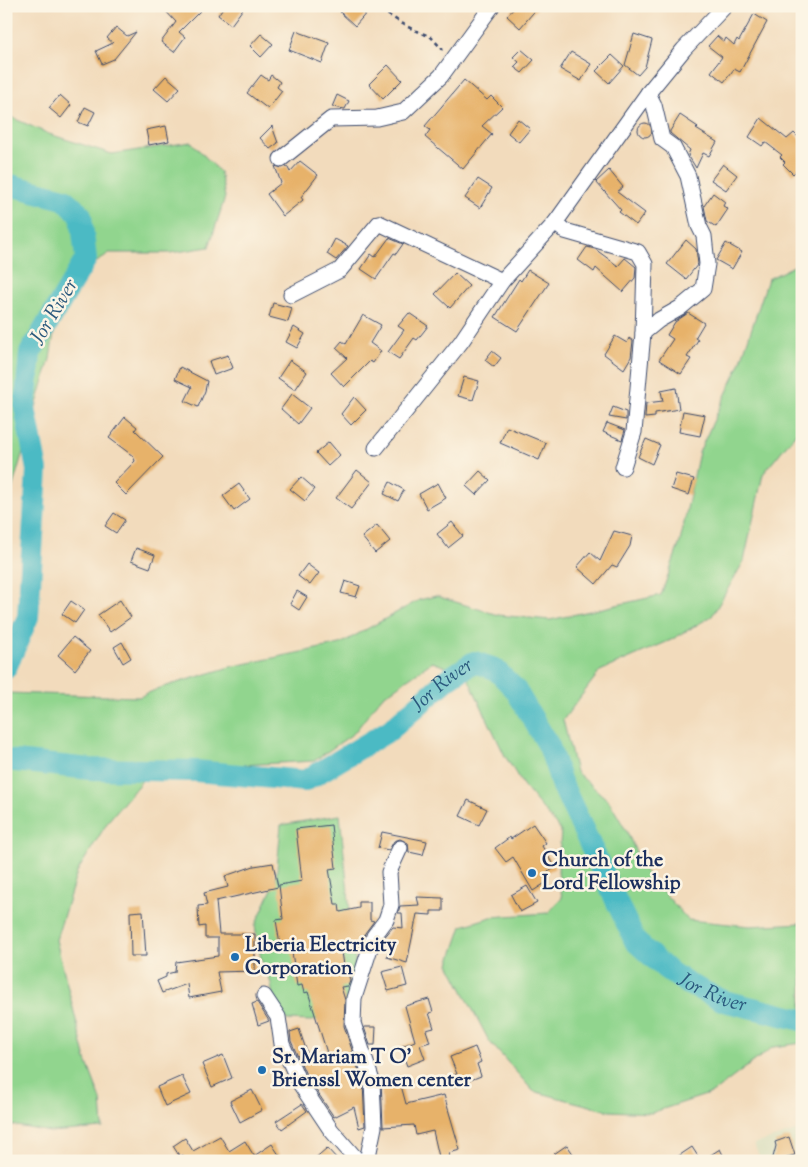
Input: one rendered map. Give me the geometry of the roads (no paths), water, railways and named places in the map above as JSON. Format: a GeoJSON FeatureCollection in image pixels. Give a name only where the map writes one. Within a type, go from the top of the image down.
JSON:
{"type":"FeatureCollection","features":[{"type":"Feature","properties":{"kind":"street"},"geometry":{"type":"LineString","coordinates":[[281,159],[331,119],[377,118],[403,112],[441,76],[492,6]]}},
{"type":"Feature","properties":{"kind":"street"},"geometry":{"type":"LineString","coordinates":[[376,448],[462,342],[502,281],[555,224],[648,93],[684,49],[725,6]]}},
{"type":"Feature","properties":{"kind":"street"},"geometry":{"type":"LineString","coordinates":[[643,333],[680,308],[703,289],[707,264],[704,236],[698,226],[688,176],[673,147],[662,139],[654,105],[648,93]]}},
{"type":"Feature","properties":{"kind":"street"},"geometry":{"type":"LineString","coordinates":[[292,295],[340,270],[379,223],[502,281]]}},
{"type":"Feature","properties":{"kind":"street"},"geometry":{"type":"LineString","coordinates":[[555,224],[564,231],[638,252],[645,264],[643,333],[634,432],[623,467]]}},
{"type":"Feature","properties":{"kind":"street"},"geometry":{"type":"LineString","coordinates":[[367,1161],[374,1127],[372,1081],[353,1023],[354,998],[374,936],[386,920],[391,905],[389,872],[400,848]]}},
{"type":"Feature","properties":{"kind":"street"},"geometry":{"type":"LineString","coordinates":[[264,996],[278,1016],[282,1044],[299,1082],[331,1130],[358,1161]]}},
{"type":"Feature","properties":{"kind":"waterway","name":"Jor River"},"geometry":{"type":"LineString","coordinates":[[6,184],[64,199],[81,215],[86,259],[30,353],[25,408],[37,470],[28,617],[6,668]]}},
{"type":"Feature","properties":{"kind":"waterway","name":"Jor River"},"geometry":{"type":"LineString","coordinates":[[6,760],[90,769],[196,771],[305,781],[390,730],[448,679],[474,662],[495,669],[515,689],[549,746],[561,782],[635,941],[666,969],[688,984],[724,1001],[802,1020]]}},
{"type":"Feature","properties":{"kind":"place","name":"Church of the Lord Fellowship"},"geometry":{"type":"Point","coordinates":[532,873]}},
{"type":"Feature","properties":{"kind":"place","name":"Liberia Electricity Corporation"},"geometry":{"type":"Point","coordinates":[235,957]}},
{"type":"Feature","properties":{"kind":"place","name":"Sr. Mariam T O' Brienssl Women center"},"geometry":{"type":"Point","coordinates":[262,1070]}}]}
